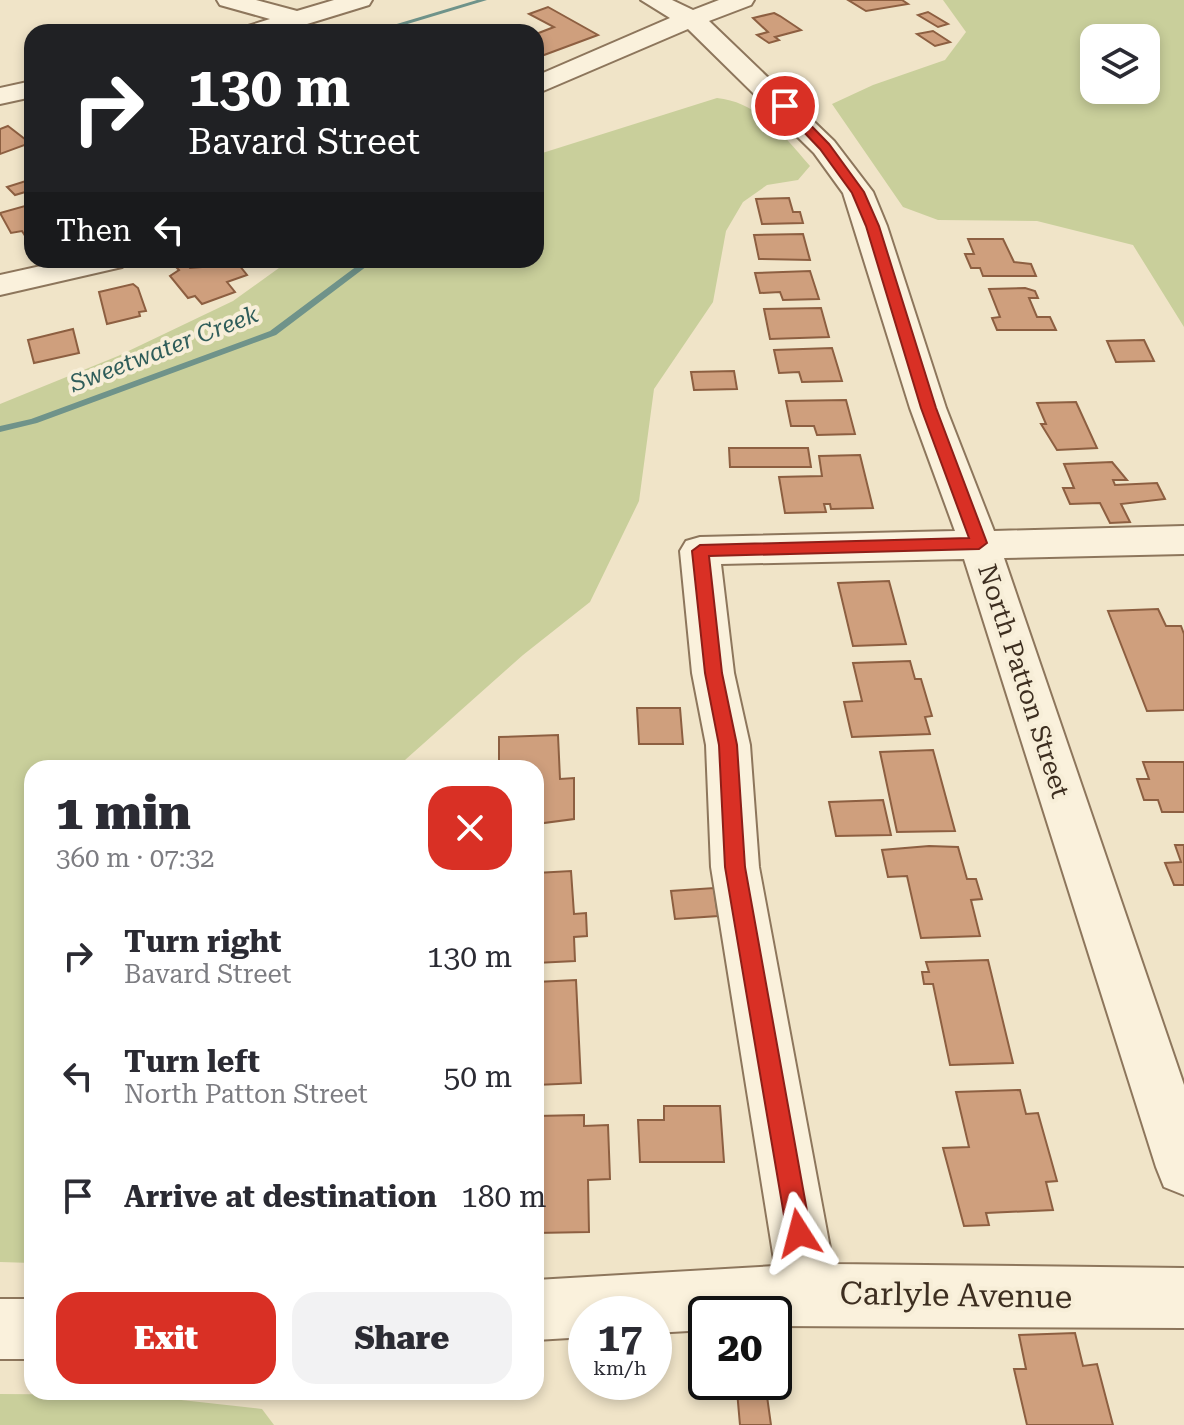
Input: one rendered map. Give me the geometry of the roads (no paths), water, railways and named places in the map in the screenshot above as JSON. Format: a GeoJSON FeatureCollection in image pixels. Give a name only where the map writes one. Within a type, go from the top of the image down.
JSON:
{"type":"FeatureCollection","features":[{"type":"Feature","properties":{"kind":"street"},"geometry":{"type":"LineString","coordinates":[[229,0],[297,19]]}},
{"type":"Feature","properties":{"kind":"street"},"geometry":{"type":"LineString","coordinates":[[280,24],[360,0]]}},
{"type":"Feature","properties":{"kind":"street","name":"North Patton Street"},"geometry":{"type":"LineString","coordinates":[[653,0],[691,19],[824,147],[858,192],[872,226],[928,408],[979,543],[1184,1167]]}},
{"type":"Feature","properties":{"kind":"street"},"geometry":{"type":"LineString","coordinates":[[544,82],[623,45],[742,0]]}},
{"type":"Feature","properties":{"kind":"street"},"geometry":{"type":"LineString","coordinates":[[0,96],[24,91]]}},
{"type":"Feature","properties":{"kind":"street"},"geometry":{"type":"LineString","coordinates":[[0,285],[75,268]]}},
{"type":"Feature","properties":{"kind":"street"},"geometry":{"type":"LineString","coordinates":[[809,1294],[735,867],[728,745],[713,673],[700,551],[1184,540]]}},
{"type":"Feature","properties":{"kind":"street","name":"Carlyle Avenue"},"geometry":{"type":"LineString","coordinates":[[544,1310],[809,1294],[1184,1298]]}},
{"type":"Feature","properties":{"kind":"street"},"geometry":{"type":"LineString","coordinates":[[0,1329],[24,1329]]}},
{"type":"Feature","properties":{"kind":"waterway","name":"Sweetwater Creek"},"geometry":{"type":"LineString","coordinates":[[401,24],[484,0]]}},
{"type":"Feature","properties":{"kind":"waterway","name":"Sweetwater Creek"},"geometry":{"type":"LineString","coordinates":[[0,429],[34,421],[273,333],[360,268]]}}]}
